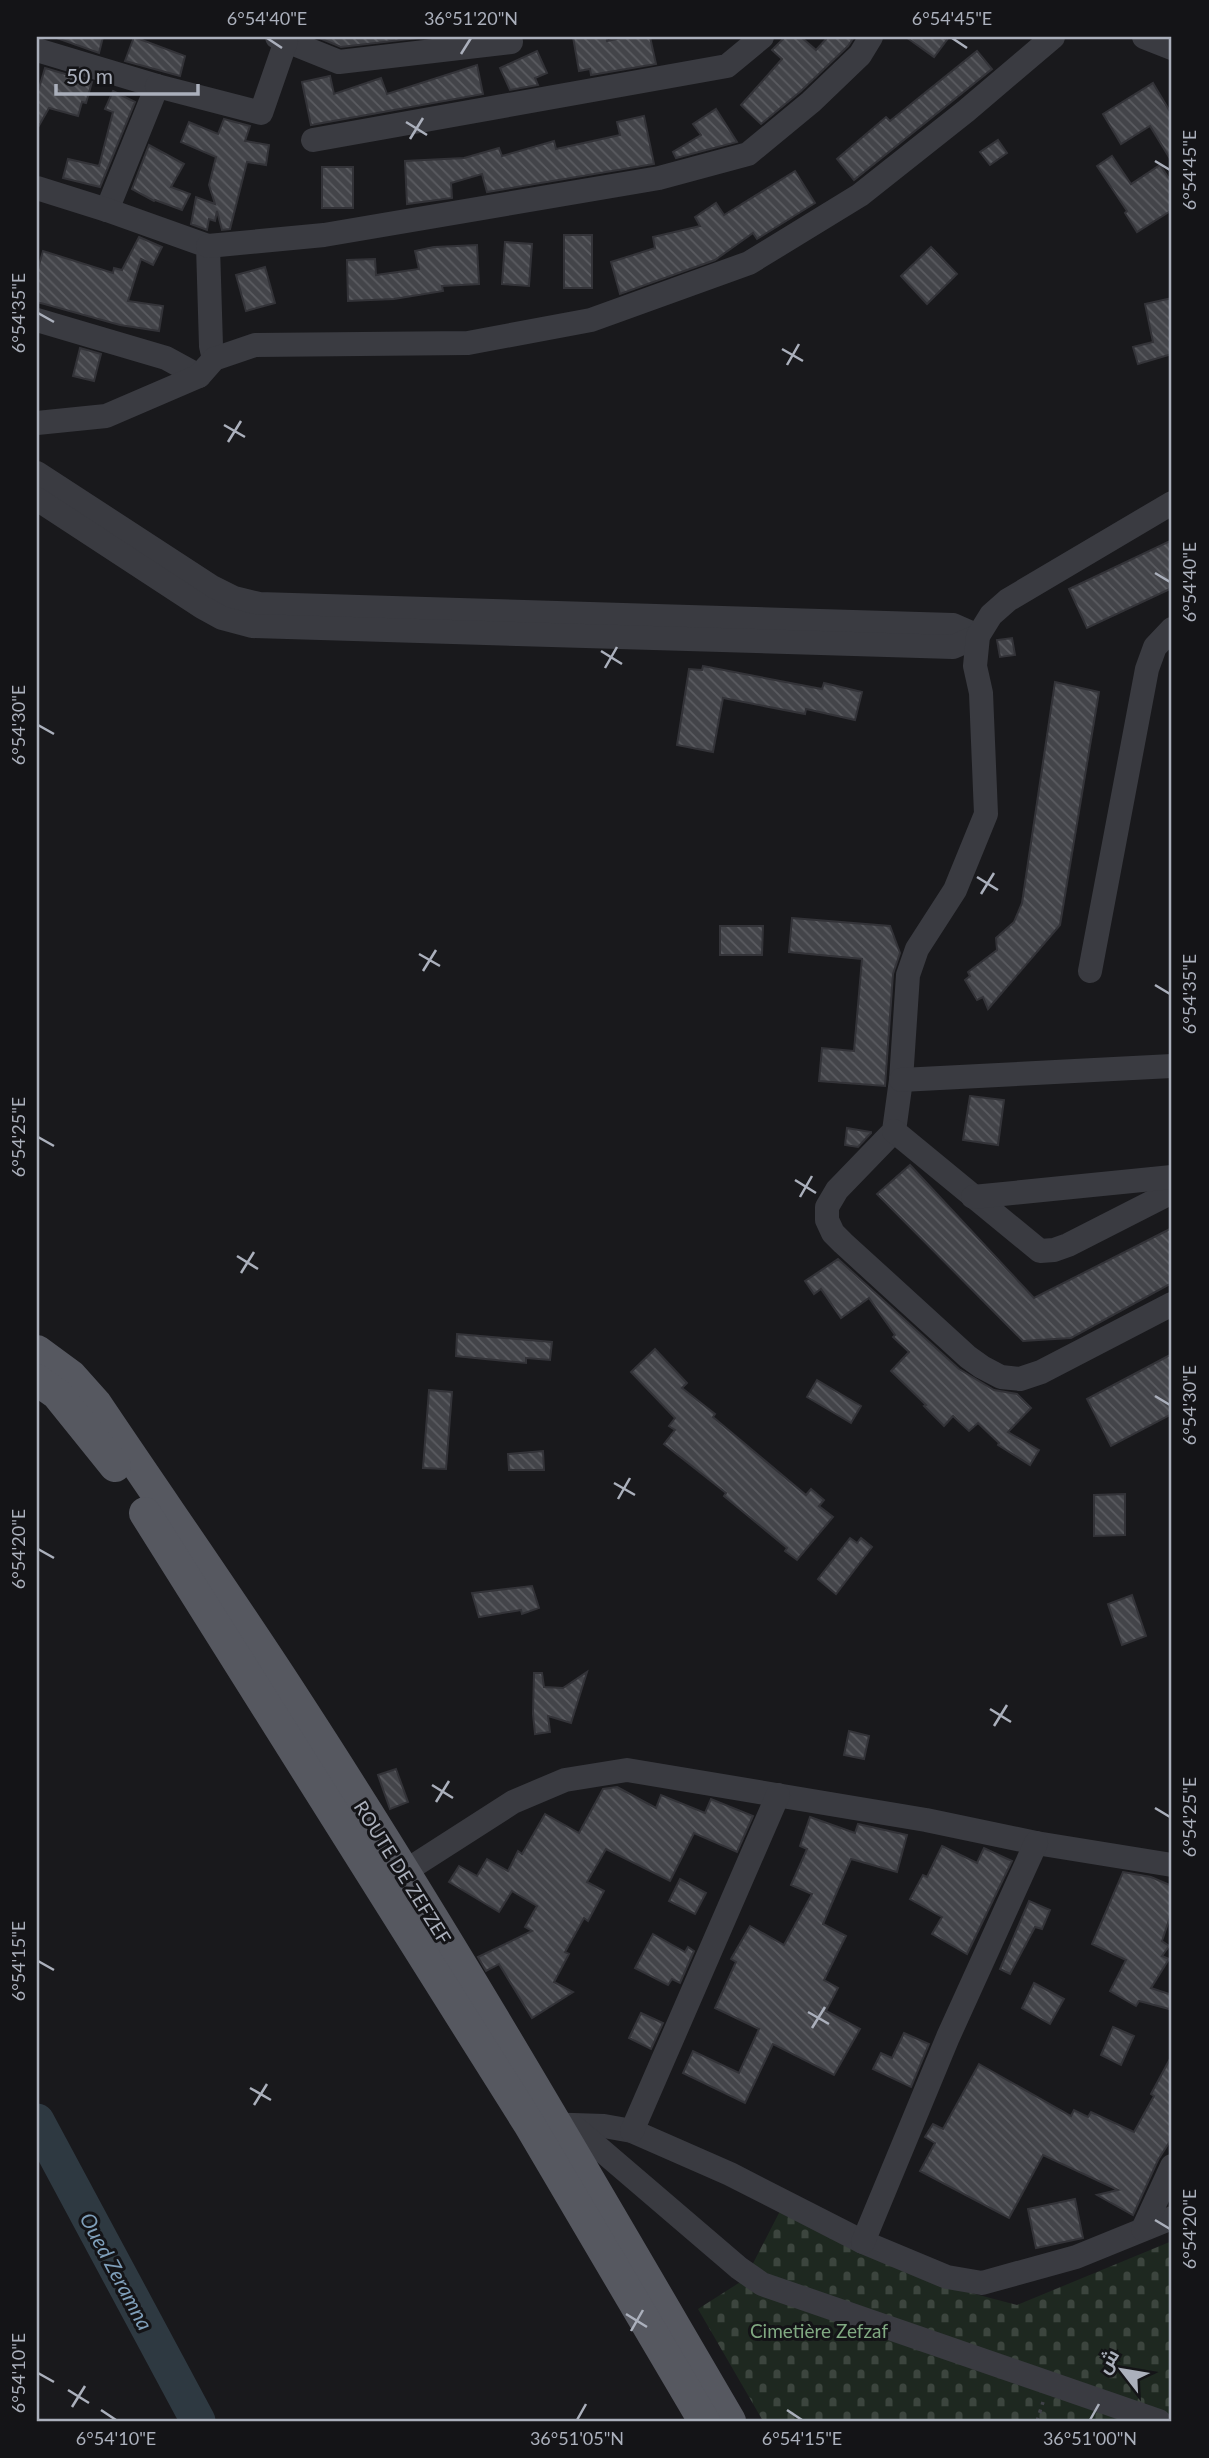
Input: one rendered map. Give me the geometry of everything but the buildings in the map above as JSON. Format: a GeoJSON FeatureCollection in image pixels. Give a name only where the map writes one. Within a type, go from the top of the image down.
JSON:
{"type":"FeatureCollection","features":[{"type":"Feature","properties":{"kind":"main road","name":"ROUTE DE ZEFZEF"},"geometry":{"type":"LineString","coordinates":[[37,1351],[71,1376],[96,1404],[298,1702],[404,1872],[730,2421]]}},
{"type":"Feature","properties":{"kind":"main road","name":"ROUTE DE ZEFZEF"},"geometry":{"type":"LineString","coordinates":[[37,1380],[57,1394],[114,1464],[553,2125],[704,2421]]}},
{"type":"Feature","properties":{"kind":"street"},"geometry":{"type":"LineString","coordinates":[[313,140],[727,66],[762,37]]}},
{"type":"Feature","properties":{"kind":"street"},"geometry":{"type":"LineString","coordinates":[[37,188],[208,246],[324,235],[646,180],[748,154],[821,93],[860,55],[871,37]]}},
{"type":"Feature","properties":{"kind":"street"},"geometry":{"type":"LineString","coordinates":[[37,423],[106,416],[255,345],[468,343],[591,320],[749,263],[860,195],[1052,37]]}},
{"type":"Feature","properties":{"kind":"street"},"geometry":{"type":"LineString","coordinates":[[1144,37],[1172,48]]}},
{"type":"Feature","properties":{"kind":"street"},"geometry":{"type":"LineString","coordinates":[[37,50],[157,86],[261,113],[281,39],[339,62],[511,42]]}},
{"type":"Feature","properties":{"kind":"street"},"geometry":{"type":"LineString","coordinates":[[107,210],[157,86]]}},
{"type":"Feature","properties":{"kind":"street"},"geometry":{"type":"LineString","coordinates":[[207,368],[211,346],[208,246]]}},
{"type":"Feature","properties":{"kind":"street"},"geometry":{"type":"LineString","coordinates":[[37,320],[207,368]]}},
{"type":"Feature","properties":{"kind":"street"},"geometry":{"type":"LineString","coordinates":[[37,473],[212,587],[234,598],[259,604],[953,625],[978,636]]}},
{"type":"Feature","properties":{"kind":"street"},"geometry":{"type":"LineString","coordinates":[[37,499],[202,607],[222,618],[251,626],[953,647],[978,636]]}},
{"type":"Feature","properties":{"kind":"street"},"geometry":{"type":"LineString","coordinates":[[1172,503],[1008,600],[991,614],[978,636],[975,666],[981,693],[986,814],[956,890],[916,949],[908,975],[901,1080],[894,1131],[837,1191],[827,1207],[827,1220],[833,1233],[982,1367],[1001,1377],[1020,1379],[1041,1372],[1172,1304]]}},
{"type":"Feature","properties":{"kind":"street"},"geometry":{"type":"LineString","coordinates":[[1090,971],[1147,669],[1155,647],[1172,629]]}},
{"type":"Feature","properties":{"kind":"street"},"geometry":{"type":"LineString","coordinates":[[901,1080],[1172,1066]]}},
{"type":"Feature","properties":{"kind":"street"},"geometry":{"type":"LineString","coordinates":[[894,1131],[1040,1251],[1068,1245],[1172,1192]]}},
{"type":"Feature","properties":{"kind":"street"},"geometry":{"type":"LineString","coordinates":[[973,1196],[1172,1177]]}},
{"type":"Feature","properties":{"kind":"street"},"geometry":{"type":"LineString","coordinates":[[404,1872],[513,1802],[565,1780],[627,1770],[1172,1865]]}},
{"type":"Feature","properties":{"kind":"street"},"geometry":{"type":"LineString","coordinates":[[632,2131],[778,1795]]}},
{"type":"Feature","properties":{"kind":"street"},"geometry":{"type":"LineString","coordinates":[[863,2242],[948,2037],[1037,1843]]}},
{"type":"Feature","properties":{"kind":"street"},"geometry":{"type":"LineString","coordinates":[[553,2125],[604,2126],[632,2131],[730,2174],[863,2242],[947,2277],[982,2283],[1076,2257],[1172,2218]]}},
{"type":"Feature","properties":{"kind":"street"},"geometry":{"type":"LineString","coordinates":[[553,2125],[762,2284],[1159,2421]]}},
{"type":"Feature","properties":{"kind":"street"},"geometry":{"type":"LineString","coordinates":[[1143,2229],[1172,2166]]}},
{"type":"Feature","properties":{"kind":"green space","name":"Cimetière Zefzaf"},"geometry":{"type":"Polygon","coordinates":[[[780,2211],[933,2283],[1017,2305],[1172,2241],[1172,2421],[763,2421],[698,2309],[745,2279],[780,2211]]]}},
{"type":"Feature","properties":{"kind":"waterway","name":"Oued Zeramna"},"geometry":{"type":"LineString","coordinates":[[37,2121],[198,2421]]}}]}
